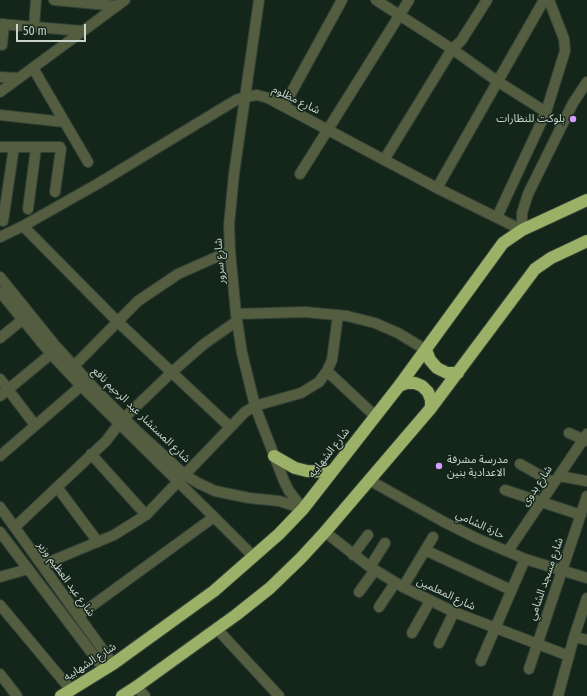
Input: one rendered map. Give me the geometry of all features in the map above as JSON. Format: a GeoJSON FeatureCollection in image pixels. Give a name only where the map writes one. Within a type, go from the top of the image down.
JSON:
{"type":"FeatureCollection","features":[{"type":"Feature","properties":{"kind":"highway","name":"شارع الشهابيه"},"geometry":{"type":"LineString","coordinates":[[66,693],[109,667],[214,591],[254,557],[303,509],[399,386],[503,243],[522,230],[587,200]]}},
{"type":"Feature","properties":{"kind":"highway"},"geometry":{"type":"LineString","coordinates":[[122,696],[141,692],[217,629],[270,588],[301,558],[431,408],[534,269],[551,258],[587,241]]}},
{"type":"Feature","properties":{"kind":"highway"},"geometry":{"type":"LineString","coordinates":[[426,350],[430,360],[437,368],[447,373],[458,373]]}},
{"type":"Feature","properties":{"kind":"highway"},"geometry":{"type":"LineString","coordinates":[[399,386],[407,383],[415,383],[422,386],[428,392],[431,400],[431,408]]}},
{"type":"Feature","properties":{"kind":"highway"},"geometry":{"type":"LineString","coordinates":[[274,456],[284,463],[307,471],[331,472]]}},
{"type":"Feature","properties":{"kind":"street"},"geometry":{"type":"LineString","coordinates":[[34,27],[36,0]]}},
{"type":"Feature","properties":{"kind":"street"},"geometry":{"type":"LineString","coordinates":[[54,0],[122,2]]}},
{"type":"Feature","properties":{"kind":"street","name":"شارع سرور"},"geometry":{"type":"LineString","coordinates":[[259,0],[234,174],[229,225],[230,251],[242,353],[255,406],[289,491],[303,509]]}},
{"type":"Feature","properties":{"kind":"street"},"geometry":{"type":"LineString","coordinates":[[284,106],[342,0]]}},
{"type":"Feature","properties":{"kind":"street"},"geometry":{"type":"LineString","coordinates":[[376,0],[400,14],[497,81],[546,112]]}},
{"type":"Feature","properties":{"kind":"street"},"geometry":{"type":"LineString","coordinates":[[300,174],[409,0]]}},
{"type":"Feature","properties":{"kind":"street"},"geometry":{"type":"LineString","coordinates":[[384,160],[452,49],[461,41],[487,0]]}},
{"type":"Feature","properties":{"kind":"street"},"geometry":{"type":"LineString","coordinates":[[437,188],[544,0]]}},
{"type":"Feature","properties":{"kind":"street"},"geometry":{"type":"LineString","coordinates":[[497,217],[546,112],[563,56],[565,46],[564,39],[549,0]]}},
{"type":"Feature","properties":{"kind":"street"},"geometry":{"type":"LineString","coordinates":[[0,92],[122,2]]}},
{"type":"Feature","properties":{"kind":"street"},"geometry":{"type":"LineString","coordinates":[[2,45],[2,24],[82,31]]}},
{"type":"Feature","properties":{"kind":"street"},"geometry":{"type":"LineString","coordinates":[[33,68],[88,162]]}},
{"type":"Feature","properties":{"kind":"street"},"geometry":{"type":"LineString","coordinates":[[0,77],[19,78]]}},
{"type":"Feature","properties":{"kind":"street"},"geometry":{"type":"LineString","coordinates":[[522,230],[522,213],[528,194],[573,103],[587,82]]}},
{"type":"Feature","properties":{"kind":"street","name":"شارع مظلوم"},"geometry":{"type":"LineString","coordinates":[[0,237],[23,226],[99,183],[236,100],[256,95],[268,98],[284,106],[437,188],[522,230]]}},
{"type":"Feature","properties":{"kind":"street"},"geometry":{"type":"LineString","coordinates":[[0,115],[64,122]]}},
{"type":"Feature","properties":{"kind":"street"},"geometry":{"type":"LineString","coordinates":[[0,147],[60,148],[55,192]]}},
{"type":"Feature","properties":{"kind":"street"},"geometry":{"type":"LineString","coordinates":[[3,221],[14,147]]}},
{"type":"Feature","properties":{"kind":"street"},"geometry":{"type":"LineString","coordinates":[[28,209],[36,148]]}},
{"type":"Feature","properties":{"kind":"street"},"geometry":{"type":"LineString","coordinates":[[23,226],[118,322],[230,427]]}},
{"type":"Feature","properties":{"kind":"street"},"geometry":{"type":"LineString","coordinates":[[74,366],[138,301],[178,274],[230,251]]}},
{"type":"Feature","properties":{"kind":"street","name":"شارع المستشار عبد الرحيم نافع"},"geometry":{"type":"LineString","coordinates":[[0,277],[54,344],[121,421]]}},
{"type":"Feature","properties":{"kind":"street","name":"شارع المستشار عبد الرحيم نافع"},"geometry":{"type":"LineString","coordinates":[[0,292],[51,354],[81,386],[121,421],[182,479],[214,517],[254,557]]}},
{"type":"Feature","properties":{"kind":"street"},"geometry":{"type":"LineString","coordinates":[[15,527],[106,441],[121,421],[172,372],[237,317],[305,312],[347,316],[375,323],[398,333],[426,350]]}},
{"type":"Feature","properties":{"kind":"street"},"geometry":{"type":"LineString","coordinates":[[42,565],[114,535],[146,515],[245,412],[255,406],[301,393],[319,382],[327,371],[332,360],[338,315]]}},
{"type":"Feature","properties":{"kind":"street"},"geometry":{"type":"LineString","coordinates":[[0,338],[22,320]]}},
{"type":"Feature","properties":{"kind":"street"},"geometry":{"type":"LineString","coordinates":[[4,392],[51,354]]}},
{"type":"Feature","properties":{"kind":"street"},"geometry":{"type":"LineString","coordinates":[[327,371],[375,416]]}},
{"type":"Feature","properties":{"kind":"street"},"geometry":{"type":"LineString","coordinates":[[0,379],[4,392],[35,425]]}},
{"type":"Feature","properties":{"kind":"street"},"geometry":{"type":"LineString","coordinates":[[0,456],[81,386]]}},
{"type":"Feature","properties":{"kind":"street"},"geometry":{"type":"LineString","coordinates":[[569,433],[586,438]]}},
{"type":"Feature","properties":{"kind":"street","name":"شارع بدوى"},"geometry":{"type":"LineString","coordinates":[[508,551],[586,438]]}},
{"type":"Feature","properties":{"kind":"street"},"geometry":{"type":"LineString","coordinates":[[91,454],[146,515]]}},
{"type":"Feature","properties":{"kind":"street"},"geometry":{"type":"LineString","coordinates":[[520,464],[556,480],[587,481]]}},
{"type":"Feature","properties":{"kind":"street","name":"شارع المستشار عبد الرحيم نافع"},"geometry":{"type":"LineString","coordinates":[[182,479],[198,483],[215,491],[249,498],[278,501],[303,509]]}},
{"type":"Feature","properties":{"kind":"street","name":"حارة الشامي"},"geometry":{"type":"LineString","coordinates":[[369,480],[444,522],[525,559],[587,578]]}},
{"type":"Feature","properties":{"kind":"street"},"geometry":{"type":"LineString","coordinates":[[57,488],[98,542]]}},
{"type":"Feature","properties":{"kind":"street"},"geometry":{"type":"LineString","coordinates":[[505,490],[581,515]]}},
{"type":"Feature","properties":{"kind":"street","name":"شارع مسجد الشامي"},"geometry":{"type":"LineString","coordinates":[[529,669],[587,496]]}},
{"type":"Feature","properties":{"kind":"street","name":"شارع عبد العظيم وزير"},"geometry":{"type":"LineString","coordinates":[[0,507],[78,616],[109,667]]}},
{"type":"Feature","properties":{"kind":"street"},"geometry":{"type":"LineString","coordinates":[[78,616],[214,517]]}},
{"type":"Feature","properties":{"kind":"street","name":"شارع عبد العظيم وزير"},"geometry":{"type":"LineString","coordinates":[[0,532],[28,569],[109,667]]}},
{"type":"Feature","properties":{"kind":"street","name":"شارع المعلمين"},"geometry":{"type":"LineString","coordinates":[[325,532],[372,569],[399,585],[454,612],[569,656]]}},
{"type":"Feature","properties":{"kind":"street"},"geometry":{"type":"LineString","coordinates":[[353,555],[368,535]]}},
{"type":"Feature","properties":{"kind":"street"},"geometry":{"type":"LineString","coordinates":[[379,607],[399,585],[433,537]]}},
{"type":"Feature","properties":{"kind":"street"},"geometry":{"type":"LineString","coordinates":[[358,592],[385,543]]}},
{"type":"Feature","properties":{"kind":"street"},"geometry":{"type":"LineString","coordinates":[[425,550],[511,590]]}},
{"type":"Feature","properties":{"kind":"street"},"geometry":{"type":"LineString","coordinates":[[481,661],[525,559]]}},
{"type":"Feature","properties":{"kind":"street"},"geometry":{"type":"LineString","coordinates":[[0,578],[28,569]]}},
{"type":"Feature","properties":{"kind":"street"},"geometry":{"type":"LineString","coordinates":[[558,696],[574,636],[585,612],[587,598]]}},
{"type":"Feature","properties":{"kind":"street"},"geometry":{"type":"LineString","coordinates":[[412,633],[430,600]]}},
{"type":"Feature","properties":{"kind":"street"},"geometry":{"type":"LineString","coordinates":[[0,605],[66,693]]}},
{"type":"Feature","properties":{"kind":"street"},"geometry":{"type":"LineString","coordinates":[[439,643],[454,612]]}},
{"type":"Feature","properties":{"kind":"street"},"geometry":{"type":"LineString","coordinates":[[217,629],[279,696]]}},
{"type":"Feature","properties":{"kind":"street"},"geometry":{"type":"LineString","coordinates":[[574,636],[587,640]]}},
{"type":"Feature","properties":{"kind":"street"},"geometry":{"type":"LineString","coordinates":[[0,674],[17,696]]}},
{"type":"Feature","properties":{"kind":"place","name":"بلوكت للنظارات"},"geometry":{"type":"Point","coordinates":[573,119]}},
{"type":"Feature","properties":{"kind":"place","name":"مدرسة مشرفة الاعدادية بنين"},"geometry":{"type":"Point","coordinates":[439,466]}}]}
